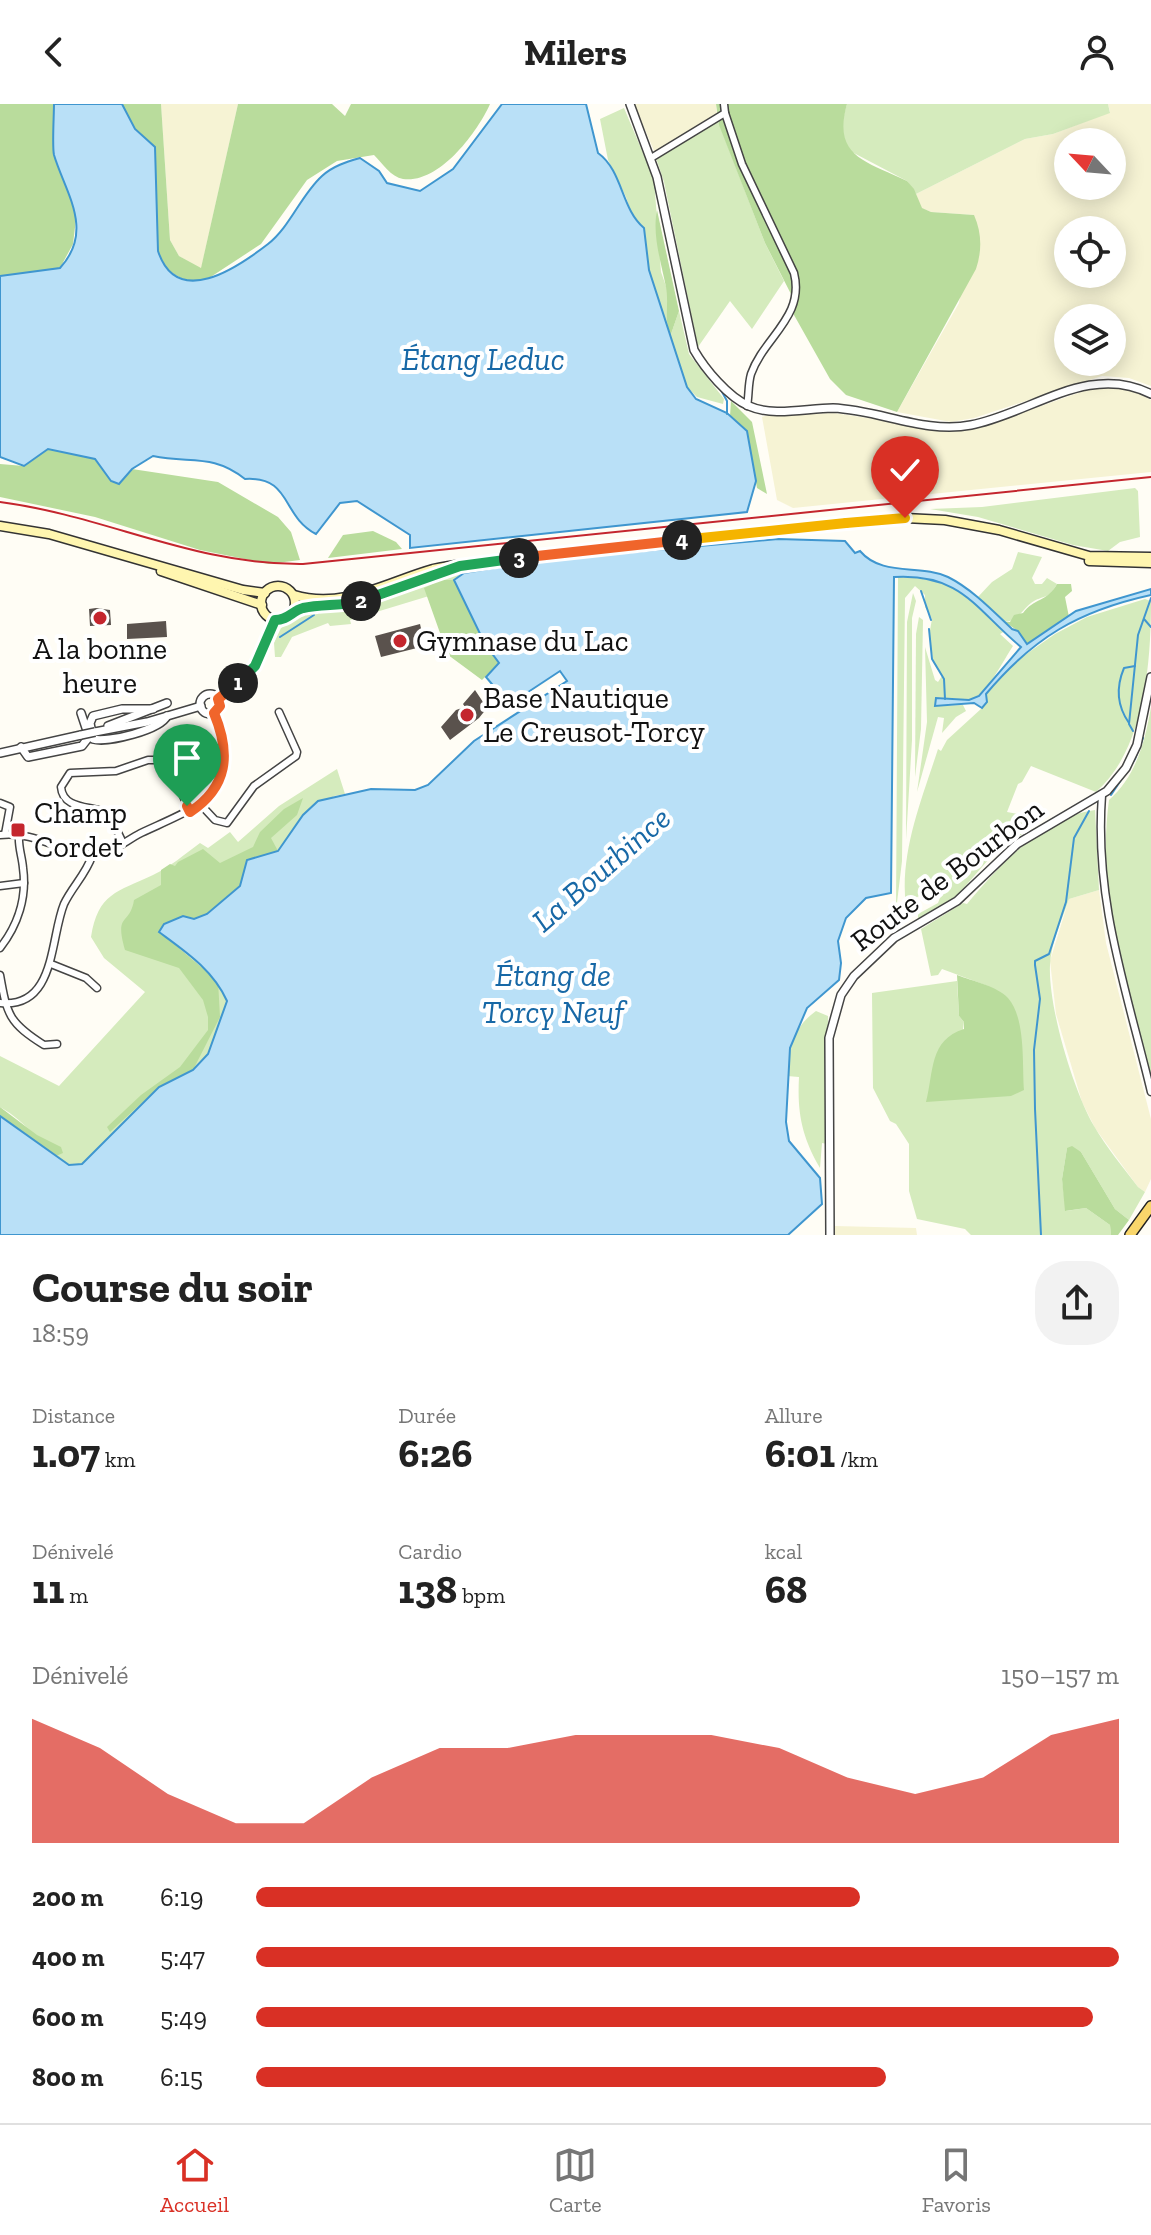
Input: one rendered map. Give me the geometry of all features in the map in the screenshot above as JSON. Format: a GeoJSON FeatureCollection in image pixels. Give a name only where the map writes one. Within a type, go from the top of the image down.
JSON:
{"type":"FeatureCollection","features":[{"type":"Feature","properties":{"kind":"main road"},"geometry":{"type":"LineString","coordinates":[[0,526],[49,534],[243,590],[265,593],[280,586],[310,600],[345,597],[435,569],[905,518],[945,520],[999,530],[1089,556],[1151,560]]}},
{"type":"Feature","properties":{"kind":"main road"},"geometry":{"type":"LineString","coordinates":[[112,552],[262,605]]}},
{"type":"Feature","properties":{"kind":"main road"},"geometry":{"type":"LineString","coordinates":[[265,593],[262,605],[266,615],[275,620],[286,619],[294,611],[360,602],[460,566]]}},
{"type":"Feature","properties":{"kind":"main road"},"geometry":{"type":"LineString","coordinates":[[294,595],[294,611]]}},
{"type":"Feature","properties":{"kind":"main road"},"geometry":{"type":"LineString","coordinates":[[1130,1235],[1151,1206]]}},
{"type":"Feature","properties":{"kind":"street"},"geometry":{"type":"LineString","coordinates":[[630,104],[651,158],[694,350],[717,379],[747,406],[770,410],[844,409],[947,427],[983,422],[1089,384],[1117,382],[1151,394]]}},
{"type":"Feature","properties":{"kind":"street"},"geometry":{"type":"LineString","coordinates":[[724,104],[742,164],[794,273],[797,289],[790,313],[752,372],[747,406]]}},
{"type":"Feature","properties":{"kind":"street"},"geometry":{"type":"LineString","coordinates":[[651,158],[725,113]]}},
{"type":"Feature","properties":{"kind":"street"},"geometry":{"type":"LineString","coordinates":[[218,699],[255,666],[275,620]]}},
{"type":"Feature","properties":{"kind":"street","name":"Route de Bourbon"},"geometry":{"type":"LineString","coordinates":[[830,1235],[829,1038],[834,1011],[847,986],[894,938],[957,901],[1017,844],[1102,795],[1116,781],[1137,745],[1151,677]]}},
{"type":"Feature","properties":{"kind":"street"},"geometry":{"type":"LineString","coordinates":[[0,753],[167,716],[201,706],[207,695],[218,699]]}},
{"type":"Feature","properties":{"kind":"street"},"geometry":{"type":"LineString","coordinates":[[201,706],[205,713],[214,713],[220,706],[218,699]]}},
{"type":"Feature","properties":{"kind":"street"},"geometry":{"type":"LineString","coordinates":[[95,732],[167,703]]}},
{"type":"Feature","properties":{"kind":"street"},"geometry":{"type":"LineString","coordinates":[[153,709],[122,709],[93,716],[90,723],[93,739],[104,741],[159,726],[167,716]]}},
{"type":"Feature","properties":{"kind":"street"},"geometry":{"type":"LineString","coordinates":[[201,805],[215,820],[227,823],[254,786],[296,756],[279,712]]}},
{"type":"Feature","properties":{"kind":"street"},"geometry":{"type":"LineString","coordinates":[[21,747],[28,757],[82,746],[89,737],[81,713]]}},
{"type":"Feature","properties":{"kind":"street"},"geometry":{"type":"LineString","coordinates":[[0,803],[10,807],[2,835],[19,835],[92,856],[109,852],[190,812],[216,788],[225,766],[225,748],[214,713]]}},
{"type":"Feature","properties":{"kind":"street"},"geometry":{"type":"LineString","coordinates":[[123,843],[109,814],[74,804],[64,797],[61,787],[70,773],[116,771],[148,760],[159,760],[171,768],[190,812]]}},
{"type":"Feature","properties":{"kind":"street"},"geometry":{"type":"LineString","coordinates":[[1102,795],[1100,848],[1111,940],[1151,1092]]}},
{"type":"Feature","properties":{"kind":"street"},"geometry":{"type":"LineString","coordinates":[[0,948],[17,921],[24,883],[19,835]]}},
{"type":"Feature","properties":{"kind":"street"},"geometry":{"type":"LineString","coordinates":[[3,1004],[14,1003],[31,994],[51,964],[65,903],[92,856]]}},
{"type":"Feature","properties":{"kind":"street"},"geometry":{"type":"LineString","coordinates":[[0,886],[24,883]]}},
{"type":"Feature","properties":{"kind":"street"},"geometry":{"type":"LineString","coordinates":[[51,964],[86,978],[97,988]]}},
{"type":"Feature","properties":{"kind":"street"},"geometry":{"type":"LineString","coordinates":[[0,975],[3,1004],[9,1018],[44,1045],[57,1044]]}},
{"type":"Feature","properties":{"kind":"shaded area"},"geometry":{"type":"Polygon","coordinates":[[[161,104],[238,104],[201,269],[179,256],[170,240],[161,104]]]}},
{"type":"Feature","properties":{"kind":"shaded area"},"geometry":{"type":"Polygon","coordinates":[[[634,104],[716,104],[717,115],[655,153],[634,104]]]}},
{"type":"Feature","properties":{"kind":"shaded area"},"geometry":{"type":"Polygon","coordinates":[[[1108,104],[1151,104],[1151,386],[1129,378],[1102,376],[974,418],[951,422],[897,412],[959,303],[974,215],[931,212],[921,208],[916,194],[1025,139],[1054,134],[1054,200],[1126,200],[1126,128],[1069,128],[1110,112],[1108,104]]]}},
{"type":"Feature","properties":{"kind":"shaded area"},"geometry":{"type":"Polygon","coordinates":[[[1098,386],[1130,388],[1151,400],[1151,472],[793,508],[777,500],[762,417],[834,413],[956,431],[981,427],[1098,386]]]}},
{"type":"Feature","properties":{"kind":"shaded area"},"geometry":{"type":"Polygon","coordinates":[[[1099,890],[1106,943],[1151,1119],[1151,1179],[1145,1192],[1138,1187],[1095,1128],[1082,1102],[1056,1014],[1050,961],[1069,899],[1099,890]]]}},
{"type":"Feature","properties":{"kind":"shaded area"},"geometry":{"type":"Polygon","coordinates":[[[835,1226],[916,1228],[917,1235],[835,1235],[835,1226]]]}},
{"type":"Feature","properties":{"kind":"green space"},"geometry":{"type":"Polygon","coordinates":[[[0,104],[54,104],[53,152],[72,197],[76,219],[73,244],[60,268],[0,276],[0,104]]]}},
{"type":"Feature","properties":{"kind":"green space"},"geometry":{"type":"Polygon","coordinates":[[[122,104],[161,104],[170,240],[179,256],[201,268],[238,104],[332,104],[345,116],[351,104],[490,104],[476,129],[455,154],[443,165],[417,178],[399,178],[374,155],[337,161],[307,180],[261,244],[203,282],[174,274],[161,259],[158,251],[155,147],[135,129],[122,104]]]}},
{"type":"Feature","properties":{"kind":"green space"},"geometry":{"type":"Polygon","coordinates":[[[716,104],[847,104],[844,136],[856,155],[907,181],[922,208],[931,212],[974,215],[980,242],[976,269],[897,412],[846,395],[830,379],[794,315],[793,298],[765,243],[719,125],[716,104]]]}},
{"type":"Feature","properties":{"kind":"green space"},"geometry":{"type":"Polygon","coordinates":[[[847,104],[1108,104],[1110,113],[1069,128],[1054,128],[1053,134],[1025,139],[916,194],[907,181],[850,151],[844,140],[847,104]]]}},
{"type":"Feature","properties":{"kind":"green space"},"geometry":{"type":"Polygon","coordinates":[[[624,108],[654,179],[661,272],[667,289],[667,328],[649,270],[644,228],[633,218],[608,160],[600,119],[624,108]]]}},
{"type":"Feature","properties":{"kind":"green space"},"geometry":{"type":"Polygon","coordinates":[[[718,121],[765,243],[784,281],[752,329],[730,301],[698,347],[664,182],[656,158],[718,121]]]}},
{"type":"Feature","properties":{"kind":"green space"},"geometry":{"type":"Polygon","coordinates":[[[657,210],[679,311],[670,337],[666,287],[656,239],[657,210]]]}},
{"type":"Feature","properties":{"kind":"green space"},"geometry":{"type":"Polygon","coordinates":[[[679,311],[689,354],[724,399],[723,404],[697,397],[687,387],[670,337],[679,311]]]}},
{"type":"Feature","properties":{"kind":"green space"},"geometry":{"type":"Polygon","coordinates":[[[731,401],[752,422],[767,494],[757,488],[747,431],[730,416],[731,401]]]}},
{"type":"Feature","properties":{"kind":"green space"},"geometry":{"type":"Polygon","coordinates":[[[48,448],[95,459],[111,481],[132,469],[218,482],[278,517],[291,532],[300,560],[269,564],[200,550],[95,517],[0,497],[0,464],[24,466],[48,448]]]}},
{"type":"Feature","properties":{"kind":"green space"},"geometry":{"type":"Polygon","coordinates":[[[1135,488],[1138,491],[1140,537],[1120,542],[1108,551],[1073,545],[978,517],[930,509],[982,507],[1135,488]]]}},
{"type":"Feature","properties":{"kind":"green space"},"geometry":{"type":"Polygon","coordinates":[[[373,531],[396,542],[402,549],[328,558],[343,535],[373,531]]]}},
{"type":"Feature","properties":{"kind":"green space"},"geometry":{"type":"Polygon","coordinates":[[[1018,552],[1042,557],[1032,578],[1035,584],[1042,584],[1047,578],[1057,584],[1048,595],[1005,622],[977,598],[992,582],[1012,569],[1018,552]]]}},
{"type":"Feature","properties":{"kind":"green space"},"geometry":{"type":"Polygon","coordinates":[[[463,572],[454,580],[440,580],[425,588],[429,596],[350,620],[351,624],[330,626],[328,623],[292,637],[281,657],[275,657],[274,643],[281,628],[306,611],[356,607],[463,572]]]}},
{"type":"Feature","properties":{"kind":"green space"},"geometry":{"type":"Polygon","coordinates":[[[898,577],[932,581],[958,590],[993,618],[1005,631],[1000,634],[1013,646],[987,686],[975,698],[937,698],[936,706],[963,705],[966,711],[942,733],[944,718],[938,717],[917,792],[927,722],[925,647],[935,680],[938,682],[942,676],[934,664],[929,636],[932,619],[925,607],[925,595],[915,586],[905,598],[902,861],[896,911],[898,577]]]}},
{"type":"Feature","properties":{"kind":"green space"},"geometry":{"type":"Polygon","coordinates":[[[440,580],[454,580],[485,644],[499,663],[482,680],[440,649],[445,647],[424,588],[440,580]]]}},
{"type":"Feature","properties":{"kind":"green space"},"geometry":{"type":"Polygon","coordinates":[[[1057,584],[1071,584],[1072,591],[1065,597],[1069,617],[1027,644],[1018,631],[1005,622],[1010,622],[1014,615],[1023,613],[1049,594],[1057,584]]]}},
{"type":"Feature","properties":{"kind":"green space"},"geometry":{"type":"Polygon","coordinates":[[[913,593],[916,601],[912,618],[912,740],[906,840],[907,622],[913,593]]]}},
{"type":"Feature","properties":{"kind":"green space"},"geometry":{"type":"Polygon","coordinates":[[[1145,599],[1151,601],[1147,677],[1135,729],[1112,774],[1096,792],[1031,766],[1018,784],[1007,812],[1040,818],[1039,821],[989,859],[955,898],[918,919],[918,914],[938,903],[941,895],[934,889],[909,901],[906,907],[909,846],[938,749],[941,751],[947,740],[982,708],[986,694],[1009,666],[1055,634],[1087,617],[1145,599]]]}},
{"type":"Feature","properties":{"kind":"green space"},"geometry":{"type":"Polygon","coordinates":[[[919,617],[923,620],[921,729],[915,777],[916,634],[919,617]]]}},
{"type":"Feature","properties":{"kind":"green space"},"geometry":{"type":"Polygon","coordinates":[[[1151,707],[1151,1079],[1116,941],[1110,906],[1106,835],[1109,800],[1126,780],[1138,758],[1151,707]]]}},
{"type":"Feature","properties":{"kind":"green space"},"geometry":{"type":"Polygon","coordinates":[[[337,769],[345,794],[334,796],[179,949],[218,981],[227,1001],[222,1022],[207,1055],[193,1070],[159,1087],[82,1164],[69,1165],[0,1107],[0,1056],[59,1086],[145,992],[104,958],[91,937],[94,922],[104,903],[119,890],[153,875],[200,843],[208,848],[230,832],[238,842],[279,806],[337,769]]]}},
{"type":"Feature","properties":{"kind":"green space"},"geometry":{"type":"Polygon","coordinates":[[[303,798],[297,815],[271,838],[278,851],[247,860],[241,886],[207,914],[194,919],[180,919],[160,932],[218,981],[220,1017],[193,1070],[159,1087],[110,1132],[107,1127],[141,1095],[180,1067],[208,1030],[203,1000],[179,968],[125,950],[122,924],[134,900],[161,885],[161,870],[170,864],[175,866],[203,849],[220,863],[253,847],[260,832],[284,809],[303,798]]]}},
{"type":"Feature","properties":{"kind":"green space"},"geometry":{"type":"Polygon","coordinates":[[[1095,810],[1099,890],[1069,899],[1051,957],[1050,982],[1063,1047],[1086,1110],[1109,1149],[1145,1192],[1129,1220],[1115,1209],[1081,1152],[1067,1148],[1062,1179],[1066,1211],[1086,1208],[1110,1225],[1111,1235],[971,1235],[965,1229],[917,1219],[909,1191],[909,1144],[896,1124],[890,1121],[873,1088],[872,993],[957,981],[963,1029],[1004,1094],[1011,1096],[988,986],[942,969],[938,975],[931,976],[921,929],[963,903],[967,904],[1008,859],[1040,833],[1076,814],[1095,810]]]}},
{"type":"Feature","properties":{"kind":"green space"},"geometry":{"type":"Polygon","coordinates":[[[957,975],[998,990],[1014,1007],[1022,1042],[1024,1090],[1011,1096],[926,1102],[939,1049],[944,1041],[964,1029],[964,1022],[959,1016],[957,975]]]}},
{"type":"Feature","properties":{"kind":"green space"},"geometry":{"type":"Polygon","coordinates":[[[816,1011],[828,1016],[827,1144],[822,1143],[820,1168],[802,1124],[799,1077],[787,1076],[797,1032],[816,1011]]]}},
{"type":"Feature","properties":{"kind":"green space"},"geometry":{"type":"Polygon","coordinates":[[[0,1107],[37,1135],[61,1147],[63,1153],[56,1156],[0,1116],[0,1107]]]}},
{"type":"Feature","properties":{"kind":"green space"},"geometry":{"type":"Polygon","coordinates":[[[1072,1146],[1081,1152],[1115,1209],[1129,1220],[1118,1235],[1111,1235],[1110,1225],[1086,1208],[1065,1211],[1062,1179],[1067,1148],[1072,1146]]]}},
{"type":"Feature","properties":{"kind":"water","name":"Étang Leduc"},"geometry":{"type":"Polygon","coordinates":[[[54,104],[122,104],[135,129],[155,147],[158,251],[167,268],[179,278],[193,281],[225,272],[268,244],[283,229],[315,184],[340,165],[360,158],[379,171],[387,183],[420,191],[453,169],[502,104],[586,104],[598,153],[612,170],[631,211],[644,228],[649,270],[687,387],[696,399],[727,413],[747,431],[756,481],[747,512],[410,548],[410,535],[357,501],[340,503],[316,534],[305,526],[279,490],[271,484],[245,479],[211,462],[153,456],[132,469],[119,484],[111,481],[95,459],[48,449],[24,466],[0,457],[0,276],[60,268],[75,240],[74,211],[54,155],[54,104]]]}},
{"type":"Feature","properties":{"kind":"water","name":"Étang de Torcy Neuf"},"geometry":{"type":"Polygon","coordinates":[[[778,539],[845,541],[855,553],[860,551],[879,564],[948,577],[974,594],[1018,631],[1027,644],[1076,611],[1151,589],[1151,595],[1101,609],[1040,642],[986,694],[987,702],[982,708],[974,703],[935,706],[936,698],[969,700],[979,696],[1021,647],[952,588],[917,577],[894,577],[891,893],[866,898],[846,918],[838,941],[841,963],[839,980],[807,1008],[790,1048],[786,1122],[789,1141],[820,1178],[822,1204],[788,1235],[0,1235],[0,1116],[69,1165],[82,1164],[159,1087],[193,1070],[208,1054],[227,1001],[206,971],[159,932],[164,924],[183,916],[194,919],[207,914],[240,886],[247,860],[278,851],[303,815],[318,801],[371,789],[415,790],[428,785],[474,741],[567,681],[560,671],[513,702],[506,701],[486,677],[499,663],[485,644],[454,580],[464,573],[543,560],[778,539]]]}},
{"type":"Feature","properties":{"kind":"building","name":"A la bonne heure"},"geometry":{"type":"Polygon","coordinates":[[[89,609],[110,610],[111,625],[90,626],[89,609]]]}},
{"type":"Feature","properties":{"kind":"building"},"geometry":{"type":"Polygon","coordinates":[[[166,621],[167,637],[127,639],[127,624],[166,621]]]}},
{"type":"Feature","properties":{"kind":"building","name":"Gymnase du Lac"},"geometry":{"type":"Polygon","coordinates":[[[420,624],[425,646],[381,657],[375,636],[420,624]]]}},
{"type":"Feature","properties":{"kind":"building","name":"Base Nautique Le Creusot-Torcy"},"geometry":{"type":"Polygon","coordinates":[[[475,690],[487,708],[450,740],[441,727],[456,710],[465,707],[463,704],[475,690]]]}},
{"type":"Feature","properties":{"kind":"waterway"},"geometry":{"type":"LineString","coordinates":[[655,185],[658,198]]}},
{"type":"Feature","properties":{"kind":"waterway"},"geometry":{"type":"LineString","coordinates":[[671,259],[691,350]]}},
{"type":"Feature","properties":{"kind":"waterway"},"geometry":{"type":"LineString","coordinates":[[721,390],[727,401],[727,414]]}},
{"type":"Feature","properties":{"kind":"waterway"},"geometry":{"type":"LineString","coordinates":[[921,591],[931,620]]}},
{"type":"Feature","properties":{"kind":"waterway"},"geometry":{"type":"LineString","coordinates":[[1133,731],[1129,724],[1138,635],[1151,598]]}},
{"type":"Feature","properties":{"kind":"waterway"},"geometry":{"type":"LineString","coordinates":[[280,637],[314,615]]}},
{"type":"Feature","properties":{"kind":"waterway"},"geometry":{"type":"LineString","coordinates":[[1144,619],[1151,627]]}},
{"type":"Feature","properties":{"kind":"waterway"},"geometry":{"type":"LineString","coordinates":[[929,629],[932,659],[944,679],[945,699]]}},
{"type":"Feature","properties":{"kind":"waterway"},"geometry":{"type":"LineString","coordinates":[[1129,723],[1122,710],[1119,689],[1124,668],[1135,666]]}},
{"type":"Feature","properties":{"kind":"waterway"},"geometry":{"type":"LineString","coordinates":[[1111,795],[1135,759],[1143,738]]}},
{"type":"Feature","properties":{"kind":"waterway"},"geometry":{"type":"LineString","coordinates":[[1041,1235],[1034,1050],[1040,999],[1035,961],[1049,954],[1066,902],[1074,838],[1089,811]]}},
{"type":"Feature","properties":{"kind":"railway"},"geometry":{"type":"LineString","coordinates":[[0,502],[77,518],[224,557],[303,564],[1151,477]]}},
{"type":"Feature","properties":{"kind":"place","name":"A la bonne heure"},"geometry":{"type":"Point","coordinates":[100,618]}},
{"type":"Feature","properties":{"kind":"place","name":"Gymnase du Lac"},"geometry":{"type":"Point","coordinates":[400,641]}},
{"type":"Feature","properties":{"kind":"place","name":"Base Nautique Le Creusot-Torcy"},"geometry":{"type":"Point","coordinates":[467,715]}},
{"type":"Feature","properties":{"kind":"place","name":"Champ Cordet"},"geometry":{"type":"Point","coordinates":[18,830]}},
{"type":"Feature","properties":{"kind":"route"},"geometry":{"type":"LineString","coordinates":[[187,806],[190,812],[201,805],[223,775],[225,748],[214,713],[220,706],[218,699],[255,666],[275,620],[286,619],[294,611],[305,607],[360,602],[460,566],[483,562],[905,518]]}},
{"type":"Feature","properties":{"kind":"water label","name":"La Bourbince"},"geometry":{"type":"Point","coordinates":[601,869]}}]}
